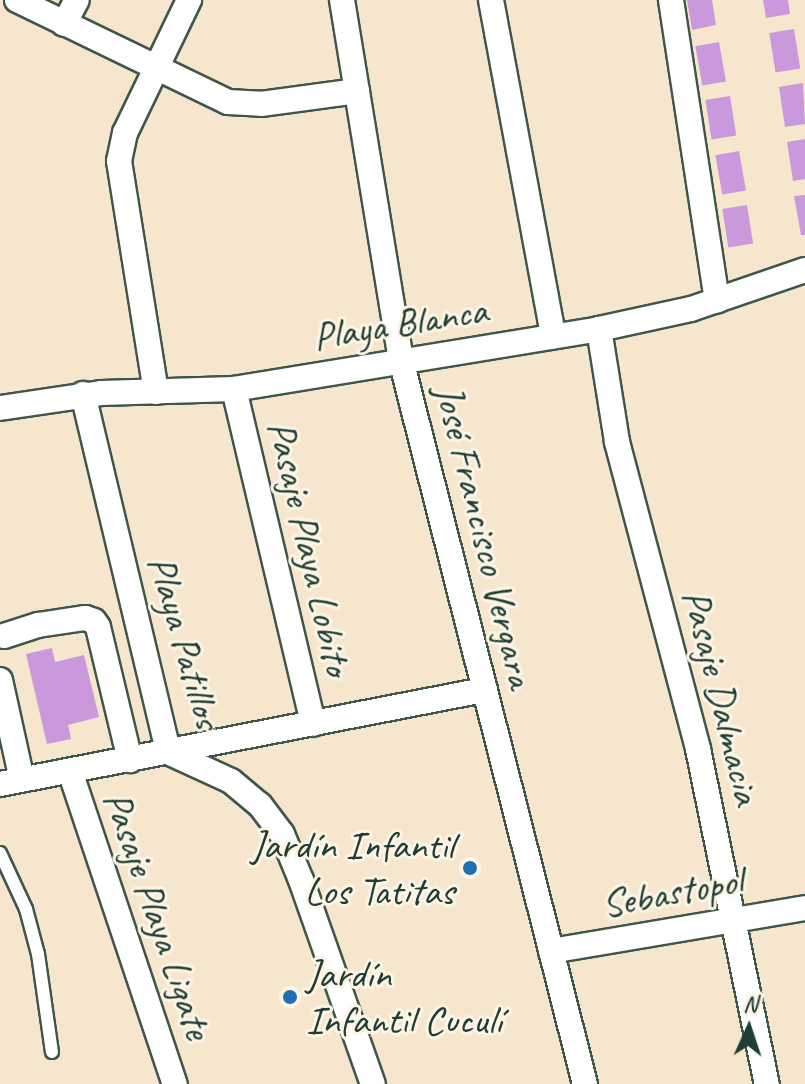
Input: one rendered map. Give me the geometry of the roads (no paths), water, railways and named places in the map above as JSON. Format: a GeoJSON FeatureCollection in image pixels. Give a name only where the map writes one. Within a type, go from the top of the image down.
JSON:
{"type":"FeatureCollection","features":[{"type":"Feature","properties":{"kind":"street"},"geometry":{"type":"LineString","coordinates":[[17,0],[215,98],[244,104],[357,91]]}},
{"type":"Feature","properties":{"kind":"street"},"geometry":{"type":"LineString","coordinates":[[64,24],[77,0]]}},
{"type":"Feature","properties":{"kind":"street"},"geometry":{"type":"LineString","coordinates":[[156,392],[119,176],[125,133],[189,0]]}},
{"type":"Feature","properties":{"kind":"street","name":"José Francisco Vergara"},"geometry":{"type":"LineString","coordinates":[[342,0],[401,360],[585,1084]]}},
{"type":"Feature","properties":{"kind":"street"},"geometry":{"type":"LineString","coordinates":[[491,0],[553,336]]}},
{"type":"Feature","properties":{"kind":"street"},"geometry":{"type":"LineString","coordinates":[[671,0],[717,301]]}},
{"type":"Feature","properties":{"kind":"street","name":"Playa Blanca"},"geometry":{"type":"LineString","coordinates":[[0,408],[83,394],[234,389],[599,329],[717,301],[805,270]]}},
{"type":"Feature","properties":{"kind":"street","name":"Pasaje Dalmacia"},"geometry":{"type":"LineString","coordinates":[[599,329],[617,442],[682,679],[767,1084]]}},
{"type":"Feature","properties":{"kind":"street","name":"Pasaje Playa Lobito"},"geometry":{"type":"LineString","coordinates":[[234,389],[313,724]]}},
{"type":"Feature","properties":{"kind":"street","name":"Playa Patillos"},"geometry":{"type":"LineString","coordinates":[[83,394],[168,752],[231,781],[260,805],[282,834],[373,1084]]}},
{"type":"Feature","properties":{"kind":"street"},"geometry":{"type":"LineString","coordinates":[[4,636],[38,625],[85,618],[94,621],[130,760]]}},
{"type":"Feature","properties":{"kind":"street"},"geometry":{"type":"LineString","coordinates":[[0,680],[11,782],[485,690]]}},
{"type":"Feature","properties":{"kind":"street","name":"Pasaje Playa Ligate"},"geometry":{"type":"LineString","coordinates":[[70,771],[175,1084]]}},
{"type":"Feature","properties":{"kind":"street","name":"Sebastopol"},"geometry":{"type":"LineString","coordinates":[[551,951],[805,908]]}},
{"type":"Feature","properties":{"kind":"lane"},"geometry":{"type":"LineString","coordinates":[[0,853],[26,909],[38,954],[52,1052]]}},
{"type":"Feature","properties":{"kind":"place","name":"Jardín Infantil Los Tatitas"},"geometry":{"type":"Point","coordinates":[470,868]}},
{"type":"Feature","properties":{"kind":"place","name":"Jardín Infantil Cuculí"},"geometry":{"type":"Point","coordinates":[290,997]}}]}
